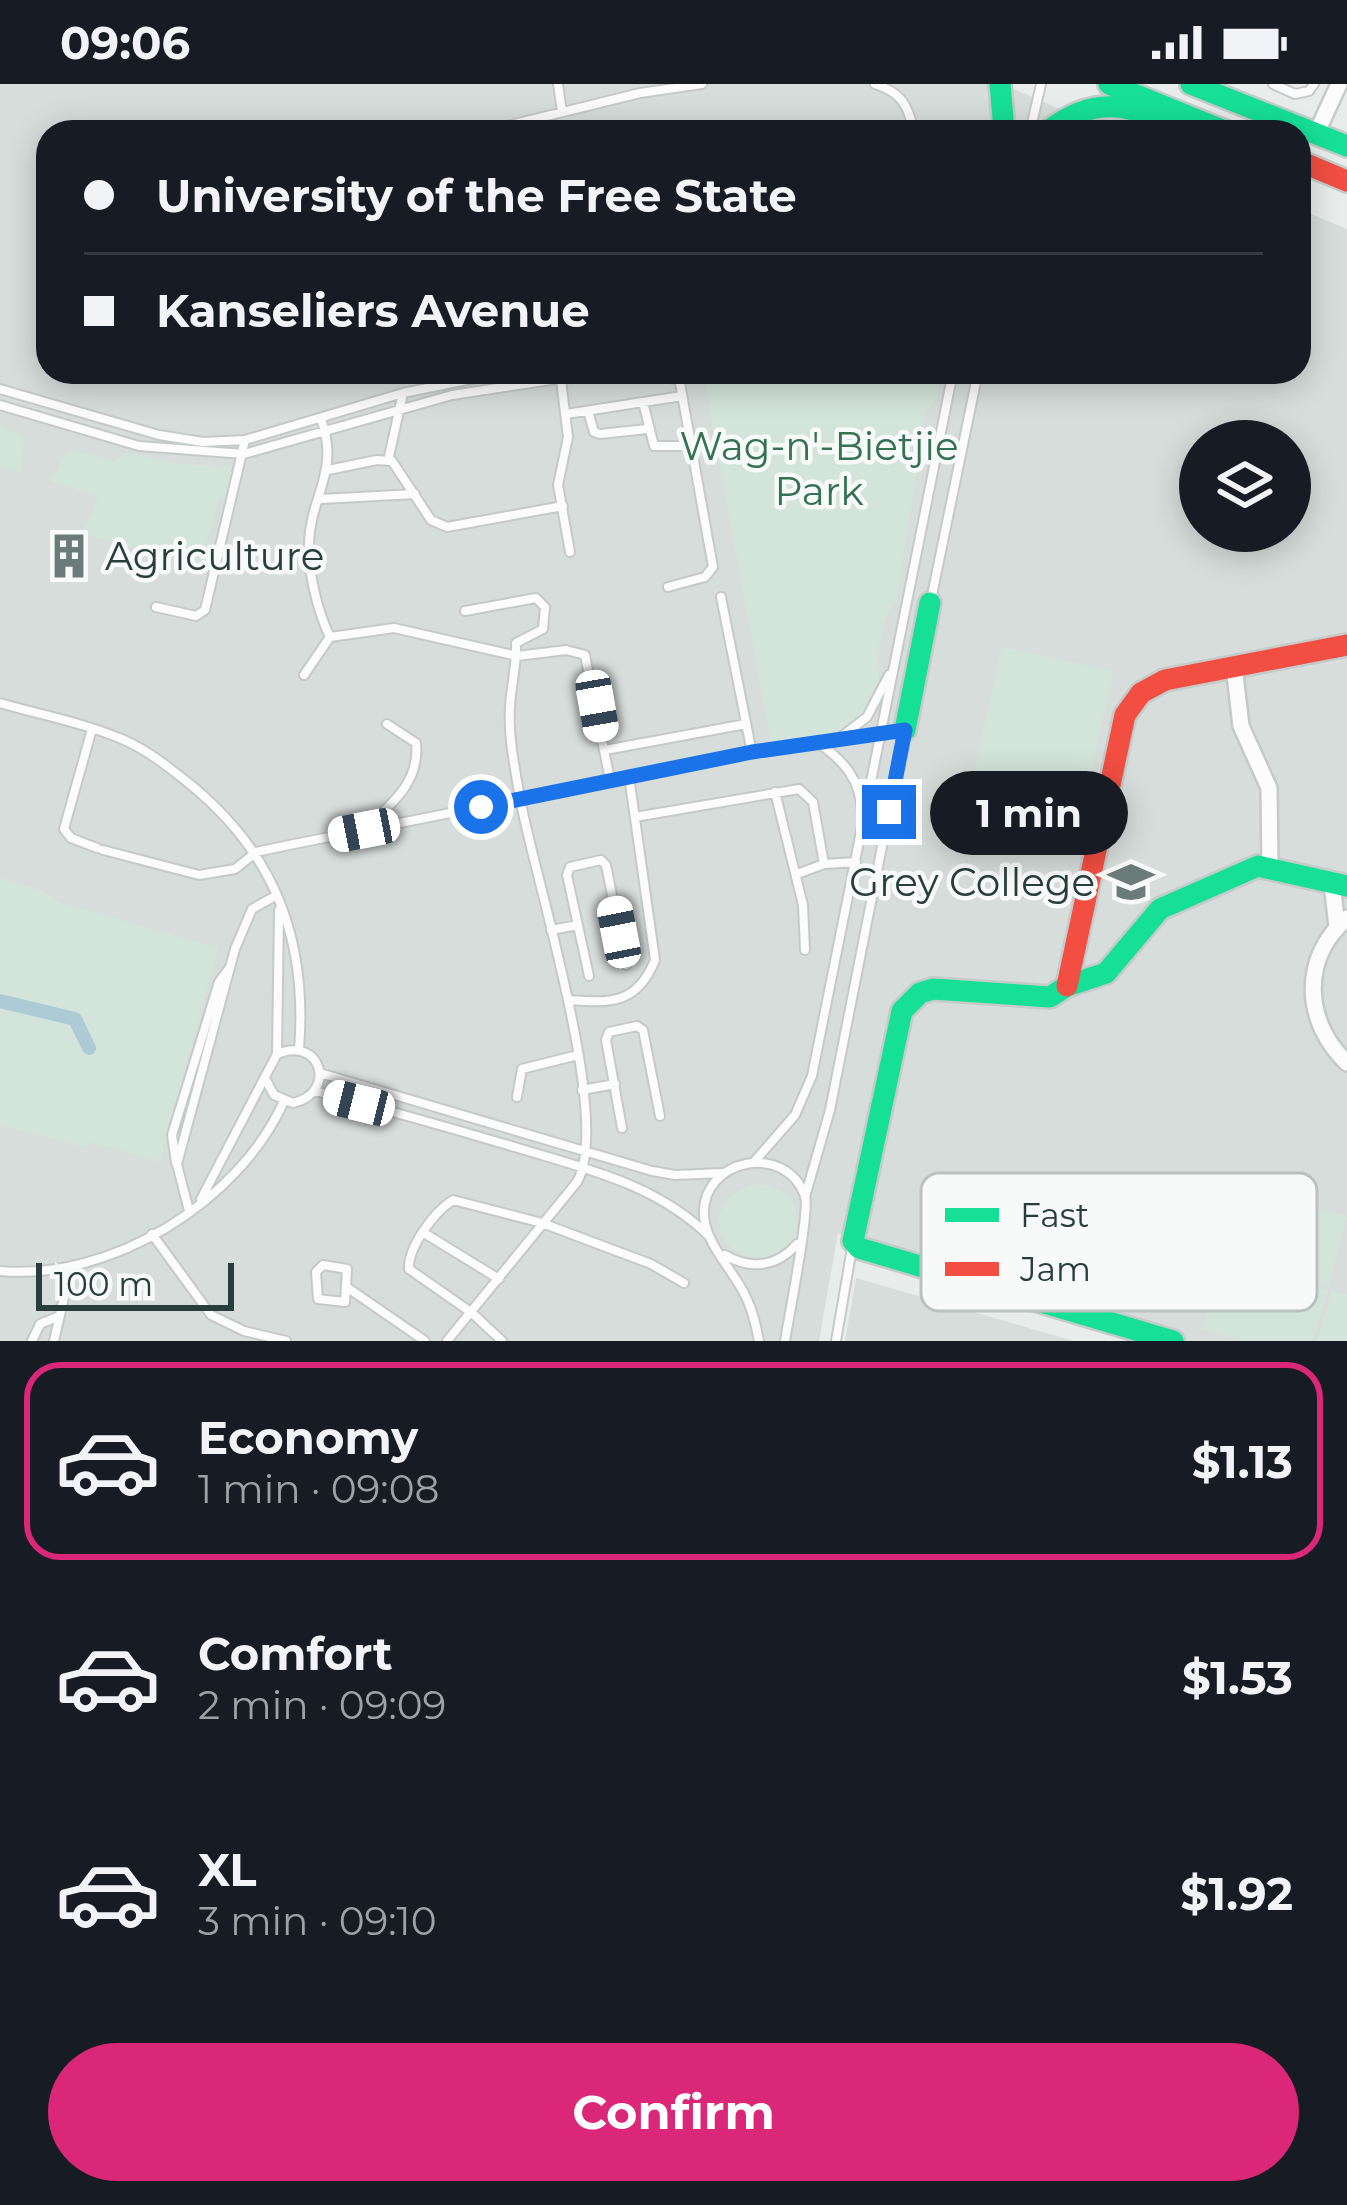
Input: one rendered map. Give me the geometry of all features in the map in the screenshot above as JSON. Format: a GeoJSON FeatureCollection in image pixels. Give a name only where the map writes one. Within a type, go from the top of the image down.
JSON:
{"type":"FeatureCollection","features":[{"type":"Feature","properties":{"kind":"main road"},"geometry":{"type":"LineString","coordinates":[[1000,84],[1002,120]]}},
{"type":"Feature","properties":{"kind":"main road"},"geometry":{"type":"LineString","coordinates":[[1109,84],[1198,120]]}},
{"type":"Feature","properties":{"kind":"main road"},"geometry":{"type":"LineString","coordinates":[[1191,84],[1281,120]]}},
{"type":"Feature","properties":{"kind":"main road"},"geometry":{"type":"LineString","coordinates":[[1061,120],[1070,112],[1101,104],[1163,120]]}},
{"type":"Feature","properties":{"kind":"main road"},"geometry":{"type":"LineString","coordinates":[[1311,132],[1347,146]]}},
{"type":"Feature","properties":{"kind":"main road"},"geometry":{"type":"LineString","coordinates":[[1311,166],[1347,181]]}},
{"type":"Feature","properties":{"kind":"main road"},"geometry":{"type":"LineString","coordinates":[[905,730],[930,603]]}},
{"type":"Feature","properties":{"kind":"main road"},"geometry":{"type":"LineString","coordinates":[[1067,986],[1126,715],[1134,699],[1144,688],[1165,680],[1347,645]]}},
{"type":"Feature","properties":{"kind":"main road"},"geometry":{"type":"LineString","coordinates":[[921,1266],[859,1247],[854,1241],[855,1218],[902,1011],[909,1001],[933,989],[1050,997],[1106,973],[1160,909],[1228,877],[1270,866],[1340,884]]}},
{"type":"Feature","properties":{"kind":"main road"},"geometry":{"type":"LineString","coordinates":[[1073,1311],[1173,1341]]}},
{"type":"Feature","properties":{"kind":"street"},"geometry":{"type":"LineString","coordinates":[[1316,134],[1339,84]]}},
{"type":"Feature","properties":{"kind":"street"},"geometry":{"type":"LineString","coordinates":[[1234,666],[1241,726],[1269,788],[1270,866]]}},
{"type":"Feature","properties":{"kind":"street"},"geometry":{"type":"LineString","coordinates":[[1340,884],[1342,923],[1317,960],[1312,998],[1323,1034],[1347,1063]]}},
{"type":"Feature","properties":{"kind":"lane"},"geometry":{"type":"LineString","coordinates":[[558,84],[562,112]]}},
{"type":"Feature","properties":{"kind":"lane"},"geometry":{"type":"LineString","coordinates":[[530,120],[655,90],[702,84]]}},
{"type":"Feature","properties":{"kind":"lane"},"geometry":{"type":"LineString","coordinates":[[875,84],[898,93],[911,120]]}},
{"type":"Feature","properties":{"kind":"lane"},"geometry":{"type":"LineString","coordinates":[[1003,120],[1010,84]]}},
{"type":"Feature","properties":{"kind":"lane"},"geometry":{"type":"LineString","coordinates":[[1033,120],[1042,84]]}},
{"type":"Feature","properties":{"kind":"lane"},"geometry":{"type":"LineString","coordinates":[[1273,84],[1304,94],[1314,84]]}},
{"type":"Feature","properties":{"kind":"lane"},"geometry":{"type":"LineString","coordinates":[[0,389],[159,436],[202,442],[245,440],[427,384]]}},
{"type":"Feature","properties":{"kind":"lane"},"geometry":{"type":"LineString","coordinates":[[450,384],[452,395]]}},
{"type":"Feature","properties":{"kind":"lane"},"geometry":{"type":"LineString","coordinates":[[0,405],[139,446],[244,454],[402,408],[512,384]]}},
{"type":"Feature","properties":{"kind":"lane"},"geometry":{"type":"LineString","coordinates":[[562,384],[568,437],[558,470],[570,552]]}},
{"type":"Feature","properties":{"kind":"lane"},"geometry":{"type":"LineString","coordinates":[[668,587],[705,577],[713,567],[680,384]]}},
{"type":"Feature","properties":{"kind":"lane"},"geometry":{"type":"LineString","coordinates":[[320,1073],[675,1175],[723,1173],[754,1162],[805,1098],[951,384]]}},
{"type":"Feature","properties":{"kind":"lane"},"geometry":{"type":"LineString","coordinates":[[930,603],[976,384]]}},
{"type":"Feature","properties":{"kind":"lane"},"geometry":{"type":"LineString","coordinates":[[388,461],[403,393]]}},
{"type":"Feature","properties":{"kind":"lane"},"geometry":{"type":"LineString","coordinates":[[566,414],[682,396]]}},
{"type":"Feature","properties":{"kind":"lane"},"geometry":{"type":"LineString","coordinates":[[643,402],[654,446],[691,446]]}},
{"type":"Feature","properties":{"kind":"lane"},"geometry":{"type":"LineString","coordinates":[[64,425],[69,410]]}},
{"type":"Feature","properties":{"kind":"lane"},"geometry":{"type":"LineString","coordinates":[[588,411],[594,432],[599,434],[647,429]]}},
{"type":"Feature","properties":{"kind":"lane"},"geometry":{"type":"LineString","coordinates":[[321,419],[328,470],[309,543],[330,637]]}},
{"type":"Feature","properties":{"kind":"lane"},"geometry":{"type":"LineString","coordinates":[[156,608],[196,616],[205,610],[245,440]]}},
{"type":"Feature","properties":{"kind":"lane"},"geometry":{"type":"LineString","coordinates":[[328,470],[388,461],[397,466],[431,520],[447,527],[563,506]]}},
{"type":"Feature","properties":{"kind":"lane"},"geometry":{"type":"LineString","coordinates":[[321,499],[415,494]]}},
{"type":"Feature","properties":{"kind":"lane"},"geometry":{"type":"LineString","coordinates":[[722,597],[752,752]]}},
{"type":"Feature","properties":{"kind":"lane"},"geometry":{"type":"LineString","coordinates":[[447,1341],[585,1168],[586,1150],[578,1055],[520,799],[509,709],[519,640],[546,626],[542,600],[465,610]]}},
{"type":"Feature","properties":{"kind":"lane"},"geometry":{"type":"LineString","coordinates":[[304,675],[330,637],[406,629],[517,656],[566,650],[584,655],[610,780]]}},
{"type":"Feature","properties":{"kind":"lane"},"geometry":{"type":"LineString","coordinates":[[839,738],[867,717],[896,660]]}},
{"type":"Feature","properties":{"kind":"lane"},"geometry":{"type":"LineString","coordinates":[[0,703],[124,740],[156,757],[233,822],[256,852],[278,898],[298,964],[299,1050]]}},
{"type":"Feature","properties":{"kind":"lane"},"geometry":{"type":"LineString","coordinates":[[364,830],[396,800],[415,768],[416,743],[387,724]]}},
{"type":"Feature","properties":{"kind":"lane"},"geometry":{"type":"LineString","coordinates":[[605,750],[746,724]]}},
{"type":"Feature","properties":{"kind":"lane"},"geometry":{"type":"LineString","coordinates":[[92,729],[64,829],[71,838],[100,849],[199,875],[235,869],[256,852],[752,752],[905,730],[830,1110],[805,1197]]}},
{"type":"Feature","properties":{"kind":"lane"},"geometry":{"type":"LineString","coordinates":[[817,742],[841,760],[858,784],[863,826]]}},
{"type":"Feature","properties":{"kind":"lane"},"geometry":{"type":"LineString","coordinates":[[568,1000],[609,1003],[626,997],[650,975],[655,960],[629,776]]}},
{"type":"Feature","properties":{"kind":"lane"},"geometry":{"type":"LineString","coordinates":[[635,817],[799,789],[813,802],[824,864]]}},
{"type":"Feature","properties":{"kind":"lane"},"geometry":{"type":"LineString","coordinates":[[775,791],[797,874],[805,950]]}},
{"type":"Feature","properties":{"kind":"lane"},"geometry":{"type":"LineString","coordinates":[[589,976],[569,867],[601,860],[606,865],[626,965]]}},
{"type":"Feature","properties":{"kind":"lane"},"geometry":{"type":"LineString","coordinates":[[797,874],[824,864],[856,862]]}},
{"type":"Feature","properties":{"kind":"lane"},"geometry":{"type":"LineString","coordinates":[[194,1208],[172,1135],[218,982],[231,966],[247,916],[260,902],[278,898]]}},
{"type":"Feature","properties":{"kind":"lane"},"geometry":{"type":"LineString","coordinates":[[277,1054],[278,898]]}},
{"type":"Feature","properties":{"kind":"lane"},"geometry":{"type":"LineString","coordinates":[[551,930],[578,925]]}},
{"type":"Feature","properties":{"kind":"lane"},"geometry":{"type":"LineString","coordinates":[[622,1128],[606,1040],[609,1032],[637,1026],[643,1030],[660,1116]]}},
{"type":"Feature","properties":{"kind":"lane"},"geometry":{"type":"LineString","coordinates":[[194,1208],[277,1054],[299,1050],[313,1058],[320,1073],[315,1091],[301,1101],[284,1101],[274,1095],[266,1078]]}},
{"type":"Feature","properties":{"kind":"lane"},"geometry":{"type":"LineString","coordinates":[[517,1097],[522,1069],[578,1055]]}},
{"type":"Feature","properties":{"kind":"lane"},"geometry":{"type":"LineString","coordinates":[[582,1090],[615,1084]]}},
{"type":"Feature","properties":{"kind":"lane"},"geometry":{"type":"LineString","coordinates":[[315,1091],[585,1168],[667,1201],[719,1250],[746,1297],[759,1341]]}},
{"type":"Feature","properties":{"kind":"lane"},"geometry":{"type":"LineString","coordinates":[[0,1271],[44,1272],[118,1251],[152,1234],[194,1208],[243,1165],[284,1101]]}},
{"type":"Feature","properties":{"kind":"lane"},"geometry":{"type":"LineString","coordinates":[[754,1162],[785,1171],[805,1197],[808,1212],[785,1341]]}},
{"type":"Feature","properties":{"kind":"lane"},"geometry":{"type":"LineString","coordinates":[[709,1236],[705,1202],[723,1173]]}},
{"type":"Feature","properties":{"kind":"lane"},"geometry":{"type":"LineString","coordinates":[[502,1341],[472,1313],[409,1269],[409,1258],[424,1233],[442,1207],[453,1200],[542,1223],[651,1264],[684,1283]]}},
{"type":"Feature","properties":{"kind":"lane"},"geometry":{"type":"LineString","coordinates":[[424,1233],[499,1279]]}},
{"type":"Feature","properties":{"kind":"lane"},"geometry":{"type":"LineString","coordinates":[[152,1234],[211,1315],[262,1338],[286,1341]]}},
{"type":"Feature","properties":{"kind":"lane"},"geometry":{"type":"LineString","coordinates":[[836,1341],[854,1241]]}},
{"type":"Feature","properties":{"kind":"lane"},"geometry":{"type":"LineString","coordinates":[[719,1250],[746,1264],[761,1265],[776,1261],[799,1242]]}},
{"type":"Feature","properties":{"kind":"lane"},"geometry":{"type":"LineString","coordinates":[[348,1288],[345,1302],[320,1301],[318,1268],[323,1264],[345,1268],[348,1288],[425,1341]]}},
{"type":"Feature","properties":{"kind":"lane"},"geometry":{"type":"LineString","coordinates":[[54,1341],[71,1265]]}},
{"type":"Feature","properties":{"kind":"lane"},"geometry":{"type":"LineString","coordinates":[[32,1341],[40,1324],[59,1316]]}},
{"type":"Feature","properties":{"kind":"shaded area"},"geometry":{"type":"Polygon","coordinates":[[[0,84],[1003,84],[1085,120],[36,120],[36,384],[1311,384],[1311,214],[1347,229],[1347,1341],[1176,1341],[1082,1311],[1317,1311],[1317,1173],[921,1173],[921,1260],[838,1233],[819,1341],[0,1341],[0,84]]]}},
{"type":"Feature","properties":{"kind":"shaded area"},"geometry":{"type":"Polygon","coordinates":[[[856,1278],[921,1297],[921,1311],[970,1311],[1074,1341],[845,1341],[856,1278]]]}},
{"type":"Feature","properties":{"kind":"green space","name":"Wag-n'-Bietjie Park"},"geometry":{"type":"Polygon","coordinates":[[[705,384],[939,384],[937,399],[926,410],[896,601],[880,641],[877,697],[857,722],[841,729],[775,745],[705,384]]]}},
{"type":"Feature","properties":{"kind":"green space"},"geometry":{"type":"Polygon","coordinates":[[[0,427],[23,437],[21,472],[0,467],[0,427]]]}},
{"type":"Feature","properties":{"kind":"green space"},"geometry":{"type":"Polygon","coordinates":[[[74,450],[113,461],[127,453],[181,464],[241,468],[231,499],[219,498],[199,565],[205,568],[150,553],[148,559],[135,549],[83,534],[98,496],[49,481],[65,454],[74,450]]]}},
{"type":"Feature","properties":{"kind":"green space"},"geometry":{"type":"Polygon","coordinates":[[[1002,647],[1113,671],[1073,856],[961,832],[1002,647]]]}},
{"type":"Feature","properties":{"kind":"green space"},"geometry":{"type":"Polygon","coordinates":[[[0,878],[45,892],[59,902],[218,948],[160,1162],[90,1142],[85,1147],[0,1125],[0,878]]]}},
{"type":"Feature","properties":{"kind":"green space"},"geometry":{"type":"Polygon","coordinates":[[[755,1184],[779,1190],[796,1212],[794,1246],[772,1256],[751,1257],[735,1250],[719,1225],[722,1209],[733,1195],[755,1184]]]}},
{"type":"Feature","properties":{"kind":"green space"},"geometry":{"type":"Polygon","coordinates":[[[1317,1208],[1347,1217],[1328,1287],[1317,1284],[1317,1208]]]}},
{"type":"Feature","properties":{"kind":"green space"},"geometry":{"type":"Polygon","coordinates":[[[1317,1287],[1328,1290],[1312,1341],[1244,1341],[1202,1329],[1207,1311],[1317,1311],[1317,1287]]]}},
{"type":"Feature","properties":{"kind":"green space"},"geometry":{"type":"Polygon","coordinates":[[[1332,1291],[1347,1295],[1347,1341],[1317,1341],[1332,1291]]]}},
{"type":"Feature","properties":{"kind":"waterway"},"geometry":{"type":"LineString","coordinates":[[0,1001],[75,1019],[89,1048]]}},
{"type":"Feature","properties":{"kind":"traffic: fast"},"geometry":{"type":"LineString","coordinates":[[1000,84],[1003,118]]}},
{"type":"Feature","properties":{"kind":"traffic: fast"},"geometry":{"type":"LineString","coordinates":[[1109,84],[1198,120]]}},
{"type":"Feature","properties":{"kind":"traffic: fast"},"geometry":{"type":"LineString","coordinates":[[1191,84],[1282,120]]}},
{"type":"Feature","properties":{"kind":"traffic: fast"},"geometry":{"type":"LineString","coordinates":[[1065,120],[1102,107],[1159,120]]}},
{"type":"Feature","properties":{"kind":"traffic: fast"},"geometry":{"type":"LineString","coordinates":[[1311,132],[1347,146]]}},
{"type":"Feature","properties":{"kind":"traffic: fast"},"geometry":{"type":"LineString","coordinates":[[905,730],[930,603]]}},
{"type":"Feature","properties":{"kind":"traffic: fast"},"geometry":{"type":"LineString","coordinates":[[921,1266],[859,1248],[853,1241],[902,1011],[920,993],[933,989],[1050,997],[1106,973],[1160,909],[1258,866],[1347,886]]}},
{"type":"Feature","properties":{"kind":"traffic: fast"},"geometry":{"type":"LineString","coordinates":[[1072,1311],[1173,1341]]}},
{"type":"Feature","properties":{"kind":"traffic: jam"},"geometry":{"type":"LineString","coordinates":[[1311,166],[1347,181]]}},
{"type":"Feature","properties":{"kind":"traffic: jam"},"geometry":{"type":"LineString","coordinates":[[1067,986],[1125,715],[1141,693],[1165,680],[1347,645]]}},
{"type":"Feature","properties":{"kind":"place","name":"Agriculture"},"geometry":{"type":"Point","coordinates":[69,556]}},
{"type":"Feature","properties":{"kind":"place","name":"Grey College"},"geometry":{"type":"Point","coordinates":[1131,882]}},
{"type":"Feature","properties":{"kind":"route"},"geometry":{"type":"LineString","coordinates":[[481,807],[752,752],[905,730],[889,812]]}}]}
